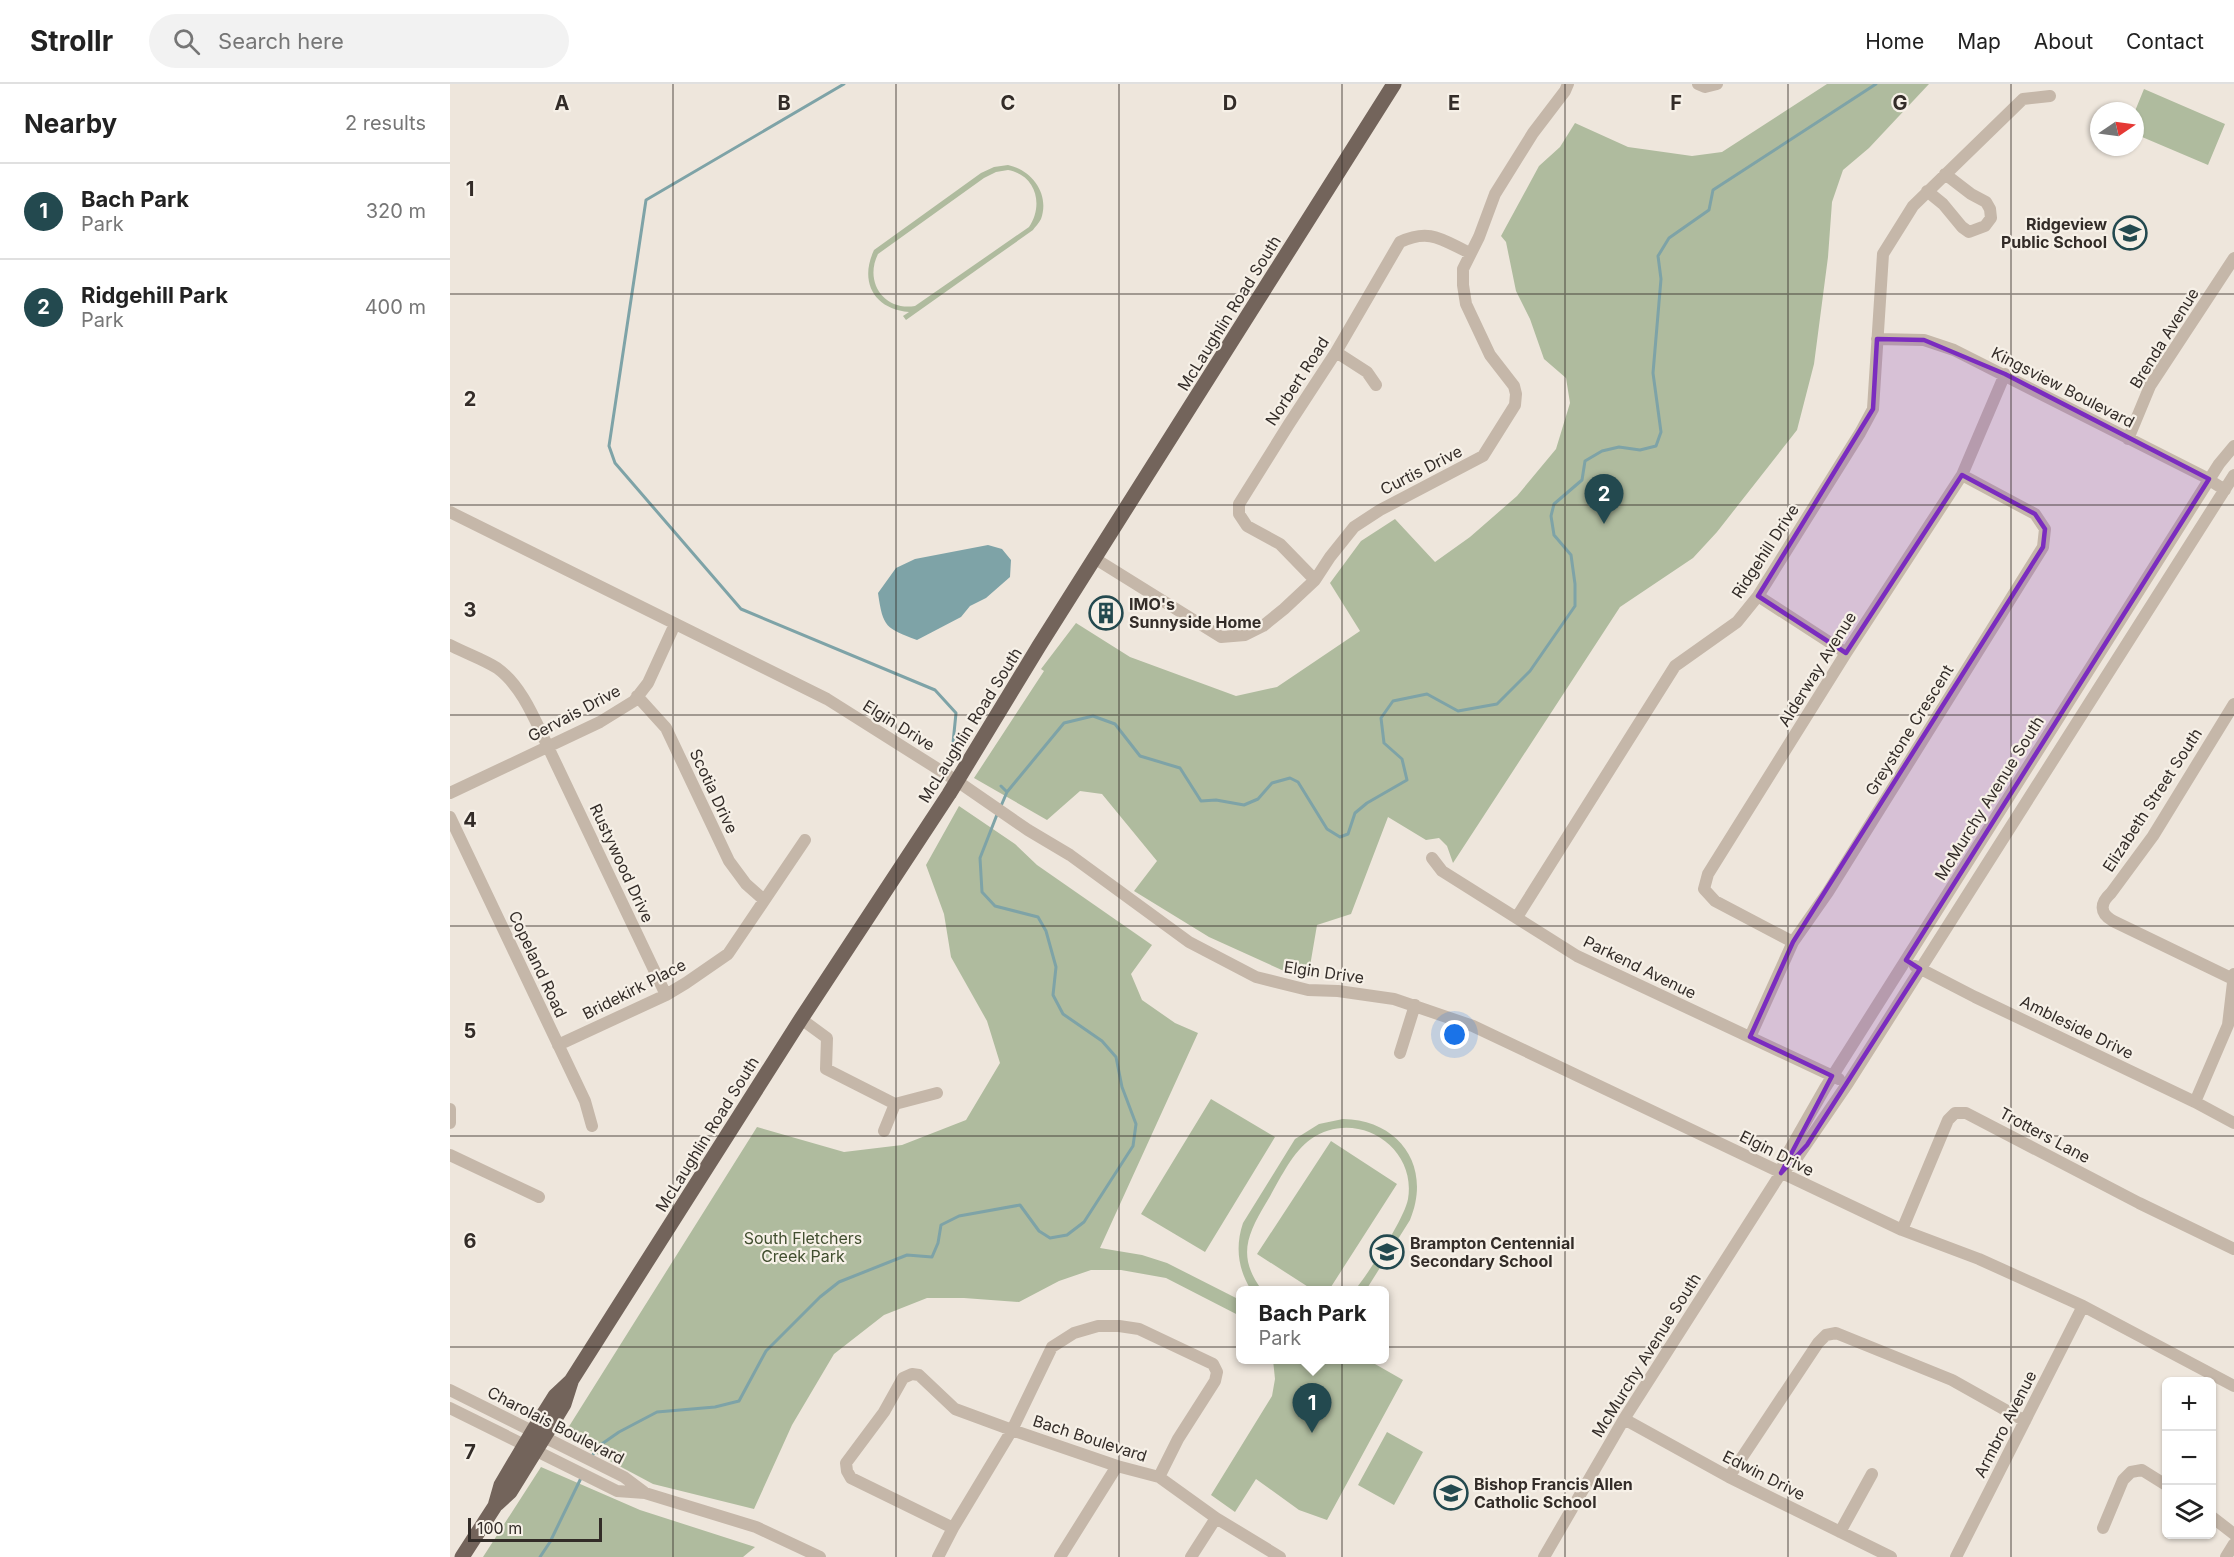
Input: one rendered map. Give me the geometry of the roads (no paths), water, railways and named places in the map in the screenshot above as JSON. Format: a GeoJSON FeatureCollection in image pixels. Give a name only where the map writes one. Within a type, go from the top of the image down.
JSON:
{"type":"FeatureCollection","features":[{"type":"Feature","properties":{"kind":"main road","name":"McLaughlin Road South"},"geometry":{"type":"LineString","coordinates":[[462,1557],[495,1506],[510,1492],[555,1396],[571,1381],[801,1019],[957,781],[1094,558],[1394,84]]}},
{"type":"Feature","properties":{"kind":"street","name":"Curtis Drive"},"geometry":{"type":"LineString","coordinates":[[1094,558],[1221,637],[1245,635],[1263,626],[1316,580],[1330,557],[1354,527],[1380,510],[1483,456],[1515,405],[1516,394],[1514,386],[1490,356],[1466,304],[1463,269],[1479,237],[1495,194],[1533,133],[1565,92],[1568,84]]}},
{"type":"Feature","properties":{"kind":"street"},"geometry":{"type":"LineString","coordinates":[[1698,84],[1705,87],[1717,84]]}},
{"type":"Feature","properties":{"kind":"street","name":"Ridgehill Drive"},"geometry":{"type":"LineString","coordinates":[[1517,916],[1675,666],[1737,622],[1758,596],[1860,433],[1873,409],[1883,254],[1913,206],[2023,99],[2050,96]]}},
{"type":"Feature","properties":{"kind":"street"},"geometry":{"type":"LineString","coordinates":[[1927,191],[1943,204],[1969,232],[1977,231],[1984,226],[1991,218],[1986,202],[1971,194],[1946,174]]}},
{"type":"Feature","properties":{"kind":"street","name":"Norbert Road"},"geometry":{"type":"LineString","coordinates":[[1316,580],[1280,544],[1247,526],[1239,514],[1239,504],[1336,352],[1400,242],[1416,235],[1434,237],[1470,253]]}},
{"type":"Feature","properties":{"kind":"street","name":"Brenda Avenue"},"geometry":{"type":"LineString","coordinates":[[2128,439],[2150,386],[2234,258]]}},
{"type":"Feature","properties":{"kind":"street","name":"Kingsview Boulevard"},"geometry":{"type":"LineString","coordinates":[[1877,339],[1924,340],[1954,350],[2209,479],[2225,490]]}},
{"type":"Feature","properties":{"kind":"street"},"geometry":{"type":"LineString","coordinates":[[1336,352],[1367,372],[1376,385]]}},
{"type":"Feature","properties":{"kind":"street","name":"Alderway Avenue"},"geometry":{"type":"LineString","coordinates":[[1793,942],[1715,901],[1704,889],[1708,874],[1846,653],[1962,475],[2005,374]]}},
{"type":"Feature","properties":{"kind":"street","name":"McMurchy Avenue South"},"geometry":{"type":"LineString","coordinates":[[1781,1173],[1785,1158],[1832,1076],[2209,479],[2234,446]]}},
{"type":"Feature","properties":{"kind":"street","name":"Greystone Crescent"},"geometry":{"type":"LineString","coordinates":[[1750,1037],[1793,942],[1828,892],[2043,547],[2045,529],[2035,514],[1962,475]]}},
{"type":"Feature","properties":{"kind":"street","name":"McMurchy Avenue South"},"geometry":{"type":"LineString","coordinates":[[1544,1557],[1624,1419],[1781,1173],[1794,1162],[1848,1083],[2234,475]]}},
{"type":"Feature","properties":{"kind":"street","name":"Elgin Drive"},"geometry":{"type":"LineString","coordinates":[[450,512],[827,699],[957,781],[1016,822],[1071,855],[1189,942],[1256,977],[1308,990],[1394,999],[1473,1026],[1902,1230],[1979,1260],[2084,1306],[2234,1386]]}},
{"type":"Feature","properties":{"kind":"street"},"geometry":{"type":"LineString","coordinates":[[1758,596],[1846,653]]}},
{"type":"Feature","properties":{"kind":"street","name":"Gervais Drive"},"geometry":{"type":"LineString","coordinates":[[450,793],[600,722],[634,701],[648,682],[675,624]]}},
{"type":"Feature","properties":{"kind":"street","name":"Rustywood Drive"},"geometry":{"type":"LineString","coordinates":[[450,645],[497,668],[514,684],[531,712],[666,994]]}},
{"type":"Feature","properties":{"kind":"street","name":"Scotia Drive"},"geometry":{"type":"LineString","coordinates":[[637,696],[666,728],[729,861],[746,884],[763,899]]}},
{"type":"Feature","properties":{"kind":"street","name":"Elizabeth Street South"},"geometry":{"type":"LineString","coordinates":[[2233,977],[2105,917],[2102,910],[2104,899],[2152,836],[2234,704]]}},
{"type":"Feature","properties":{"kind":"street","name":"Copeland Road"},"geometry":{"type":"LineString","coordinates":[[450,817],[585,1101],[592,1126]]}},
{"type":"Feature","properties":{"kind":"street","name":"Bridekirk Place"},"geometry":{"type":"LineString","coordinates":[[558,1045],[687,983],[728,954],[805,840]]}},
{"type":"Feature","properties":{"kind":"street","name":"Parkend Avenue"},"geometry":{"type":"LineString","coordinates":[[1432,858],[1442,871],[1578,956],[1848,1083]]}},
{"type":"Feature","properties":{"kind":"street","name":"Ambleside Drive"},"geometry":{"type":"LineString","coordinates":[[1906,960],[1920,969],[2234,1123]]}},
{"type":"Feature","properties":{"kind":"street"},"geometry":{"type":"LineString","coordinates":[[2195,1102],[2228,1025],[2233,977]]}},
{"type":"Feature","properties":{"kind":"street"},"geometry":{"type":"LineString","coordinates":[[1400,1053],[1415,1005]]}},
{"type":"Feature","properties":{"kind":"street"},"geometry":{"type":"LineString","coordinates":[[801,1019],[827,1038],[826,1069],[895,1104],[937,1093]]}},
{"type":"Feature","properties":{"kind":"street"},"geometry":{"type":"LineString","coordinates":[[884,1131],[895,1104]]}},
{"type":"Feature","properties":{"kind":"street"},"geometry":{"type":"LineString","coordinates":[[450,1109],[450,1123]]}},
{"type":"Feature","properties":{"kind":"street","name":"Trotters Lane"},"geometry":{"type":"LineString","coordinates":[[1902,1230],[1948,1120],[1955,1113],[1966,1113],[2139,1203],[2234,1249]]}},
{"type":"Feature","properties":{"kind":"street"},"geometry":{"type":"LineString","coordinates":[[450,1155],[539,1197]]}},
{"type":"Feature","properties":{"kind":"street","name":"Armbro Avenue"},"geometry":{"type":"LineString","coordinates":[[1956,1557],[2084,1306]]}},
{"type":"Feature","properties":{"kind":"street"},"geometry":{"type":"LineString","coordinates":[[953,1528],[851,1478],[846,1471],[846,1464],[884,1412],[903,1378],[912,1374],[919,1375],[955,1409],[1012,1430],[1052,1347],[1074,1333],[1098,1326],[1139,1329],[1213,1364],[1217,1372],[1215,1381],[1178,1438],[1159,1477]]}},
{"type":"Feature","properties":{"kind":"street"},"geometry":{"type":"LineString","coordinates":[[1729,1477],[1818,1343],[1826,1335],[1836,1333],[1952,1380],[2025,1421]]}},
{"type":"Feature","properties":{"kind":"street","name":"Charolais Boulevard"},"geometry":{"type":"LineString","coordinates":[[450,1390],[624,1477],[645,1493]]}},
{"type":"Feature","properties":{"kind":"street","name":"Charolais Boulevard"},"geometry":{"type":"LineString","coordinates":[[450,1408],[530,1450],[617,1491],[645,1493],[756,1527],[820,1557]]}},
{"type":"Feature","properties":{"kind":"street","name":"Edwin Drive"},"geometry":{"type":"LineString","coordinates":[[1624,1419],[1729,1477],[1891,1557]]}},
{"type":"Feature","properties":{"kind":"street","name":"Bach Boulevard"},"geometry":{"type":"LineString","coordinates":[[938,1557],[1012,1430],[1117,1466],[1159,1477],[1216,1518],[1280,1557]]}},
{"type":"Feature","properties":{"kind":"street"},"geometry":{"type":"LineString","coordinates":[[1060,1557],[1117,1466]]}},
{"type":"Feature","properties":{"kind":"street"},"geometry":{"type":"LineString","coordinates":[[2103,1528],[2123,1480],[2131,1472],[2142,1470],[2162,1482]]}},
{"type":"Feature","properties":{"kind":"street"},"geometry":{"type":"LineString","coordinates":[[1840,1532],[1872,1474]]}},
{"type":"Feature","properties":{"kind":"street"},"geometry":{"type":"LineString","coordinates":[[1191,1557],[1216,1518]]}},
{"type":"Feature","properties":{"kind":"street"},"geometry":{"type":"LineString","coordinates":[[2216,1521],[2234,1534]]}},
{"type":"Feature","properties":{"kind":"street"},"geometry":{"type":"LineString","coordinates":[[2226,1557],[2234,1544]]}},
{"type":"Feature","properties":{"kind":"water"},"geometry":{"type":"Polygon","coordinates":[[[988,545],[1002,549],[1011,560],[1010,577],[986,598],[970,606],[961,617],[917,640],[892,629],[884,620],[878,593],[896,568],[915,559],[988,545]]]}},
{"type":"Feature","properties":{"kind":"waterway"},"geometry":{"type":"LineString","coordinates":[[844,84],[646,200],[609,446],[615,463],[741,609],[935,690],[956,713],[953,743]]}},
{"type":"Feature","properties":{"kind":"waterway"},"geometry":{"type":"LineString","coordinates":[[1001,806],[1007,792],[1064,723],[1093,716],[1115,724],[1140,756],[1180,768],[1201,801],[1216,800],[1244,805],[1258,799],[1272,783],[1290,778],[1298,782],[1327,829],[1340,837],[1348,834],[1355,813],[1367,803],[1407,780],[1402,759],[1384,743],[1381,718],[1393,701],[1427,694],[1458,711],[1497,704],[1530,671],[1575,606],[1571,555],[1554,535],[1551,516],[1554,504],[1582,480],[1585,461],[1602,451],[1619,447],[1640,450],[1656,446],[1661,432],[1653,373],[1661,279],[1658,256],[1669,238],[1709,210],[1713,190],[1876,84]]}},
{"type":"Feature","properties":{"kind":"waterway"},"geometry":{"type":"LineString","coordinates":[[1001,786],[1007,792]]}},
{"type":"Feature","properties":{"kind":"waterway"},"geometry":{"type":"LineString","coordinates":[[998,812],[980,858],[982,892],[995,906],[1038,917],[1046,931],[1056,967],[1053,995],[1063,1014],[1102,1041],[1116,1057],[1122,1087],[1136,1124],[1133,1146],[1084,1222],[1067,1235],[1050,1238],[1039,1231]]}},
{"type":"Feature","properties":{"kind":"waterway"},"geometry":{"type":"LineString","coordinates":[[592,1457],[596,1448],[619,1432],[657,1412],[715,1407],[739,1401],[766,1351],[820,1297],[839,1282],[907,1255],[932,1257],[938,1243],[941,1225],[959,1216],[1020,1205],[1039,1231]]}},
{"type":"Feature","properties":{"kind":"waterway"},"geometry":{"type":"LineString","coordinates":[[540,1557],[550,1542],[582,1476]]}},
{"type":"Feature","properties":{"kind":"place","name":"Ridgeview Public School"},"geometry":{"type":"Point","coordinates":[2130,233]}},
{"type":"Feature","properties":{"kind":"place","name":"Ridgehill Park"},"geometry":{"type":"Point","coordinates":[1604,524]}},
{"type":"Feature","properties":{"kind":"place","name":"IMO's Sunnyside Home"},"geometry":{"type":"Point","coordinates":[1106,613]}},
{"type":"Feature","properties":{"kind":"place","name":"Brampton Centennial Secondary School"},"geometry":{"type":"Point","coordinates":[1387,1252]}},
{"type":"Feature","properties":{"kind":"place","name":"Bach Park"},"geometry":{"type":"Point","coordinates":[1312,1433]}},
{"type":"Feature","properties":{"kind":"place","name":"Bishop Francis Allen Catholic School"},"geometry":{"type":"Point","coordinates":[1451,1493]}},
{"type":"Feature","properties":{"kind":"park label","name":"South Fletchers Creek Park"},"geometry":{"type":"Point","coordinates":[803,1247]}}]}
